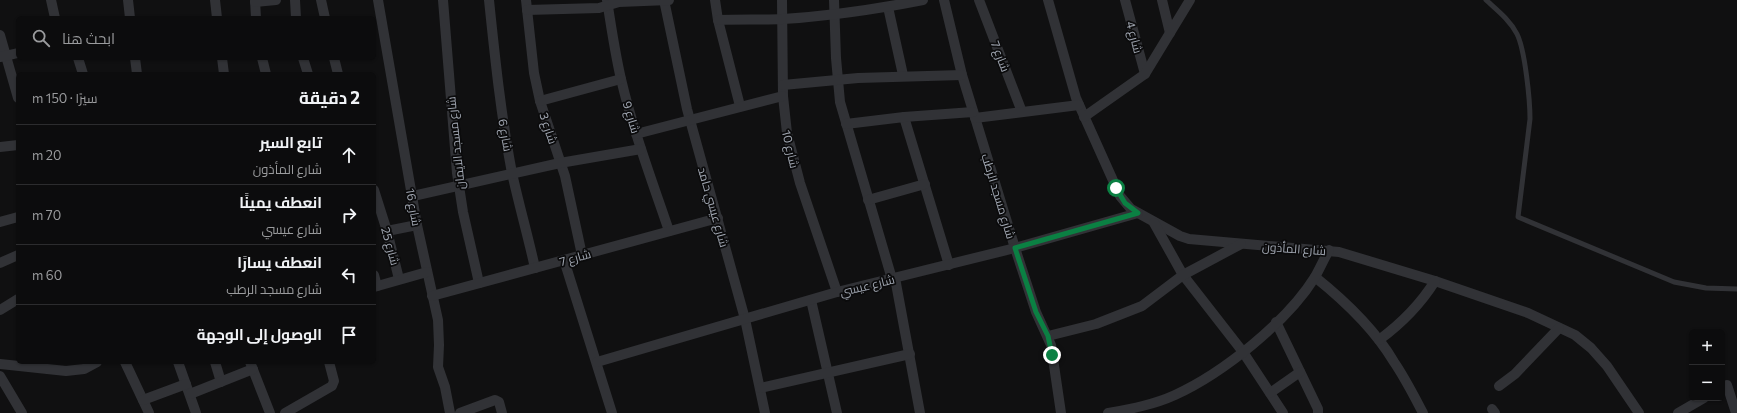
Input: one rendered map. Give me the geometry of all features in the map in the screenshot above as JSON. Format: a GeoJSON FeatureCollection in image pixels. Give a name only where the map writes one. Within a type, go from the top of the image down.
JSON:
{"type":"FeatureCollection","features":[{"type":"Feature","properties":{"kind":"street"},"geometry":{"type":"LineString","coordinates":[[51,0],[54,16]]}},
{"type":"Feature","properties":{"kind":"street"},"geometry":{"type":"LineString","coordinates":[[128,0],[130,16]]}},
{"type":"Feature","properties":{"kind":"street"},"geometry":{"type":"LineString","coordinates":[[215,0],[217,16]]}},
{"type":"Feature","properties":{"kind":"street"},"geometry":{"type":"LineString","coordinates":[[256,16],[255,1],[276,0]]}},
{"type":"Feature","properties":{"kind":"street"},"geometry":{"type":"LineString","coordinates":[[295,0],[296,16]]}},
{"type":"Feature","properties":{"kind":"street"},"geometry":{"type":"LineString","coordinates":[[321,0],[325,16]]}},
{"type":"Feature","properties":{"kind":"street","name":"شارع 16"},"geometry":{"type":"LineString","coordinates":[[378,0],[417,225],[439,333],[438,367],[445,387],[450,413]]}},
{"type":"Feature","properties":{"kind":"street","name":"شارع مسجد الايمان"},"geometry":{"type":"LineString","coordinates":[[443,0],[459,187],[479,283]]}},
{"type":"Feature","properties":{"kind":"street","name":"شارع 6"},"geometry":{"type":"LineString","coordinates":[[489,0],[498,86],[513,174],[536,268]]}},
{"type":"Feature","properties":{"kind":"street","name":"شارع 3"},"geometry":{"type":"LineString","coordinates":[[526,0],[534,73],[540,101],[560,164],[582,255]]}},
{"type":"Feature","properties":{"kind":"street","name":"شارع عيسي حامد"},"geometry":{"type":"LineString","coordinates":[[664,0],[690,120],[746,318],[765,413]]}},
{"type":"Feature","properties":{"kind":"street"},"geometry":{"type":"LineString","coordinates":[[527,10],[599,8],[608,3],[668,0]]}},
{"type":"Feature","properties":{"kind":"street"},"geometry":{"type":"LineString","coordinates":[[716,0],[718,20],[740,106]]}},
{"type":"Feature","properties":{"kind":"street","name":"شارع 10"},"geometry":{"type":"LineString","coordinates":[[782,0],[783,96],[790,148],[800,183],[837,292]]}},
{"type":"Feature","properties":{"kind":"street"},"geometry":{"type":"LineString","coordinates":[[834,0],[837,79],[846,124],[868,200],[894,278],[910,354],[920,413]]}},
{"type":"Feature","properties":{"kind":"street"},"geometry":{"type":"LineString","coordinates":[[718,20],[782,19],[834,15],[923,0]]}},
{"type":"Feature","properties":{"kind":"street","name":"شارع مسجد الرطب"},"geometry":{"type":"LineString","coordinates":[[944,0],[962,75],[1015,248],[1036,312],[1048,336],[1062,413]]}},
{"type":"Feature","properties":{"kind":"street","name":"شارع 7"},"geometry":{"type":"LineString","coordinates":[[979,0],[1022,112]]}},
{"type":"Feature","properties":{"kind":"street","name":"شارع المأذون"},"geometry":{"type":"LineString","coordinates":[[1048,0],[1079,105],[1120,196],[1131,209],[1154,223],[1189,239],[1329,250],[1435,282],[1528,313],[1575,335],[1591,348],[1607,366],[1639,413]]}},
{"type":"Feature","properties":{"kind":"street","name":"شارع 4"},"geometry":{"type":"LineString","coordinates":[[1125,0],[1145,74]]}},
{"type":"Feature","properties":{"kind":"street"},"geometry":{"type":"LineString","coordinates":[[1162,0],[1170,33]]}},
{"type":"Feature","properties":{"kind":"street"},"geometry":{"type":"LineString","coordinates":[[1084,117],[1145,74],[1190,0]]}},
{"type":"Feature","properties":{"kind":"street","name":"شارع 9"},"geometry":{"type":"LineString","coordinates":[[608,3],[613,44],[621,79],[636,134],[669,231]]}},
{"type":"Feature","properties":{"kind":"street"},"geometry":{"type":"LineString","coordinates":[[888,7],[903,75]]}},
{"type":"Feature","properties":{"kind":"street"},"geometry":{"type":"LineString","coordinates":[[0,35],[3,57],[16,93]]}},
{"type":"Feature","properties":{"kind":"street"},"geometry":{"type":"LineString","coordinates":[[3,57],[16,54]]}},
{"type":"Feature","properties":{"kind":"street"},"geometry":{"type":"LineString","coordinates":[[79,60],[82,72]]}},
{"type":"Feature","properties":{"kind":"street"},"geometry":{"type":"LineString","coordinates":[[135,60],[137,72]]}},
{"type":"Feature","properties":{"kind":"street"},"geometry":{"type":"LineString","coordinates":[[222,60],[224,72]]}},
{"type":"Feature","properties":{"kind":"street"},"geometry":{"type":"LineString","coordinates":[[262,60],[266,72]]}},
{"type":"Feature","properties":{"kind":"street"},"geometry":{"type":"LineString","coordinates":[[304,60],[306,72]]}},
{"type":"Feature","properties":{"kind":"street"},"geometry":{"type":"LineString","coordinates":[[334,60],[338,72]]}},
{"type":"Feature","properties":{"kind":"street"},"geometry":{"type":"LineString","coordinates":[[783,85],[837,79],[903,75],[962,75]]}},
{"type":"Feature","properties":{"kind":"street"},"geometry":{"type":"LineString","coordinates":[[540,101],[621,79]]}},
{"type":"Feature","properties":{"kind":"street"},"geometry":{"type":"LineString","coordinates":[[636,134],[783,96]]}},
{"type":"Feature","properties":{"kind":"street"},"geometry":{"type":"LineString","coordinates":[[846,124],[904,117],[1022,112],[1079,105]]}},
{"type":"Feature","properties":{"kind":"street"},"geometry":{"type":"LineString","coordinates":[[904,117],[949,265]]}},
{"type":"Feature","properties":{"kind":"street"},"geometry":{"type":"LineString","coordinates":[[0,147],[16,147]]}},
{"type":"Feature","properties":{"kind":"street"},"geometry":{"type":"LineString","coordinates":[[412,196],[642,148]]}},
{"type":"Feature","properties":{"kind":"street"},"geometry":{"type":"LineString","coordinates":[[868,200],[925,184]]}},
{"type":"Feature","properties":{"kind":"street","name":"شارع 25"},"geometry":{"type":"LineString","coordinates":[[376,196],[387,231],[399,279]]}},
{"type":"Feature","properties":{"kind":"street","name":"شارع عيسي"},"geometry":{"type":"LineString","coordinates":[[597,362],[837,292],[1015,248],[1138,213]]}},
{"type":"Feature","properties":{"kind":"street"},"geometry":{"type":"LineString","coordinates":[[0,222],[16,218]]}},
{"type":"Feature","properties":{"kind":"street","name":"شارع 7"},"geometry":{"type":"LineString","coordinates":[[432,296],[718,218]]}},
{"type":"Feature","properties":{"kind":"street"},"geometry":{"type":"LineString","coordinates":[[1154,223],[1183,274],[1243,352],[1283,413]]}},
{"type":"Feature","properties":{"kind":"street"},"geometry":{"type":"LineString","coordinates":[[387,231],[417,225]]}},
{"type":"Feature","properties":{"kind":"street"},"geometry":{"type":"LineString","coordinates":[[1048,336],[1096,324],[1126,314],[1142,306],[1183,274],[1241,244]]}},
{"type":"Feature","properties":{"kind":"street"},"geometry":{"type":"LineString","coordinates":[[1108,413],[1142,410],[1192,386],[1227,364],[1243,352],[1276,322],[1304,291],[1315,277],[1329,250]]}},
{"type":"Feature","properties":{"kind":"street"},"geometry":{"type":"LineString","coordinates":[[0,263],[16,256]]}},
{"type":"Feature","properties":{"kind":"street"},"geometry":{"type":"LineString","coordinates":[[564,260],[612,413]]}},
{"type":"Feature","properties":{"kind":"street"},"geometry":{"type":"LineString","coordinates":[[376,286],[427,272]]}},
{"type":"Feature","properties":{"kind":"street"},"geometry":{"type":"LineString","coordinates":[[1315,277],[1349,306],[1379,340],[1394,362],[1423,413]]}},
{"type":"Feature","properties":{"kind":"street"},"geometry":{"type":"LineString","coordinates":[[1379,340],[1410,314],[1424,299],[1435,282]]}},
{"type":"Feature","properties":{"kind":"street"},"geometry":{"type":"LineString","coordinates":[[0,310],[16,300]]}},
{"type":"Feature","properties":{"kind":"street"},"geometry":{"type":"LineString","coordinates":[[811,300],[829,372],[837,413]]}},
{"type":"Feature","properties":{"kind":"street"},"geometry":{"type":"LineString","coordinates":[[1276,322],[1318,409],[1318,413]]}},
{"type":"Feature","properties":{"kind":"street"},"geometry":{"type":"LineString","coordinates":[[1499,386],[1515,374],[1559,328]]}},
{"type":"Feature","properties":{"kind":"street"},"geometry":{"type":"LineString","coordinates":[[760,388],[910,354]]}},
{"type":"Feature","properties":{"kind":"street"},"geometry":{"type":"LineString","coordinates":[[0,364],[66,371],[84,369],[93,364]]}},
{"type":"Feature","properties":{"kind":"street"},"geometry":{"type":"LineString","coordinates":[[126,364],[149,413]]}},
{"type":"Feature","properties":{"kind":"street"},"geometry":{"type":"LineString","coordinates":[[179,364],[196,413]]}},
{"type":"Feature","properties":{"kind":"street"},"geometry":{"type":"LineString","coordinates":[[216,364],[221,382]]}},
{"type":"Feature","properties":{"kind":"street"},"geometry":{"type":"LineString","coordinates":[[285,413],[300,410],[332,386],[334,381],[330,364]]}},
{"type":"Feature","properties":{"kind":"street"},"geometry":{"type":"LineString","coordinates":[[190,394],[221,382],[251,366],[270,413]]}},
{"type":"Feature","properties":{"kind":"street"},"geometry":{"type":"LineString","coordinates":[[1270,393],[1300,372]]}},
{"type":"Feature","properties":{"kind":"street"},"geometry":{"type":"LineString","coordinates":[[0,376],[22,413]]}},
{"type":"Feature","properties":{"kind":"street"},"geometry":{"type":"LineString","coordinates":[[143,400],[186,384]]}},
{"type":"Feature","properties":{"kind":"street"},"geometry":{"type":"LineString","coordinates":[[1729,385],[1736,413]]}},
{"type":"Feature","properties":{"kind":"street"},"geometry":{"type":"LineString","coordinates":[[460,413],[495,400],[499,402],[502,413]]}},
{"type":"Feature","properties":{"kind":"street"},"geometry":{"type":"LineString","coordinates":[[1678,413],[1699,401]]}},
{"type":"Feature","properties":{"kind":"lane"},"geometry":{"type":"LineString","coordinates":[[1486,0],[1510,23],[1517,34],[1521,44],[1530,104],[1530,119],[1518,217],[1674,282],[1706,288],[1737,289]]}},
{"type":"Feature","properties":{"kind":"route"},"geometry":{"type":"LineString","coordinates":[[1052,355],[1048,336],[1036,312],[1015,248],[1138,213],[1125,203],[1116,188]]}}]}
